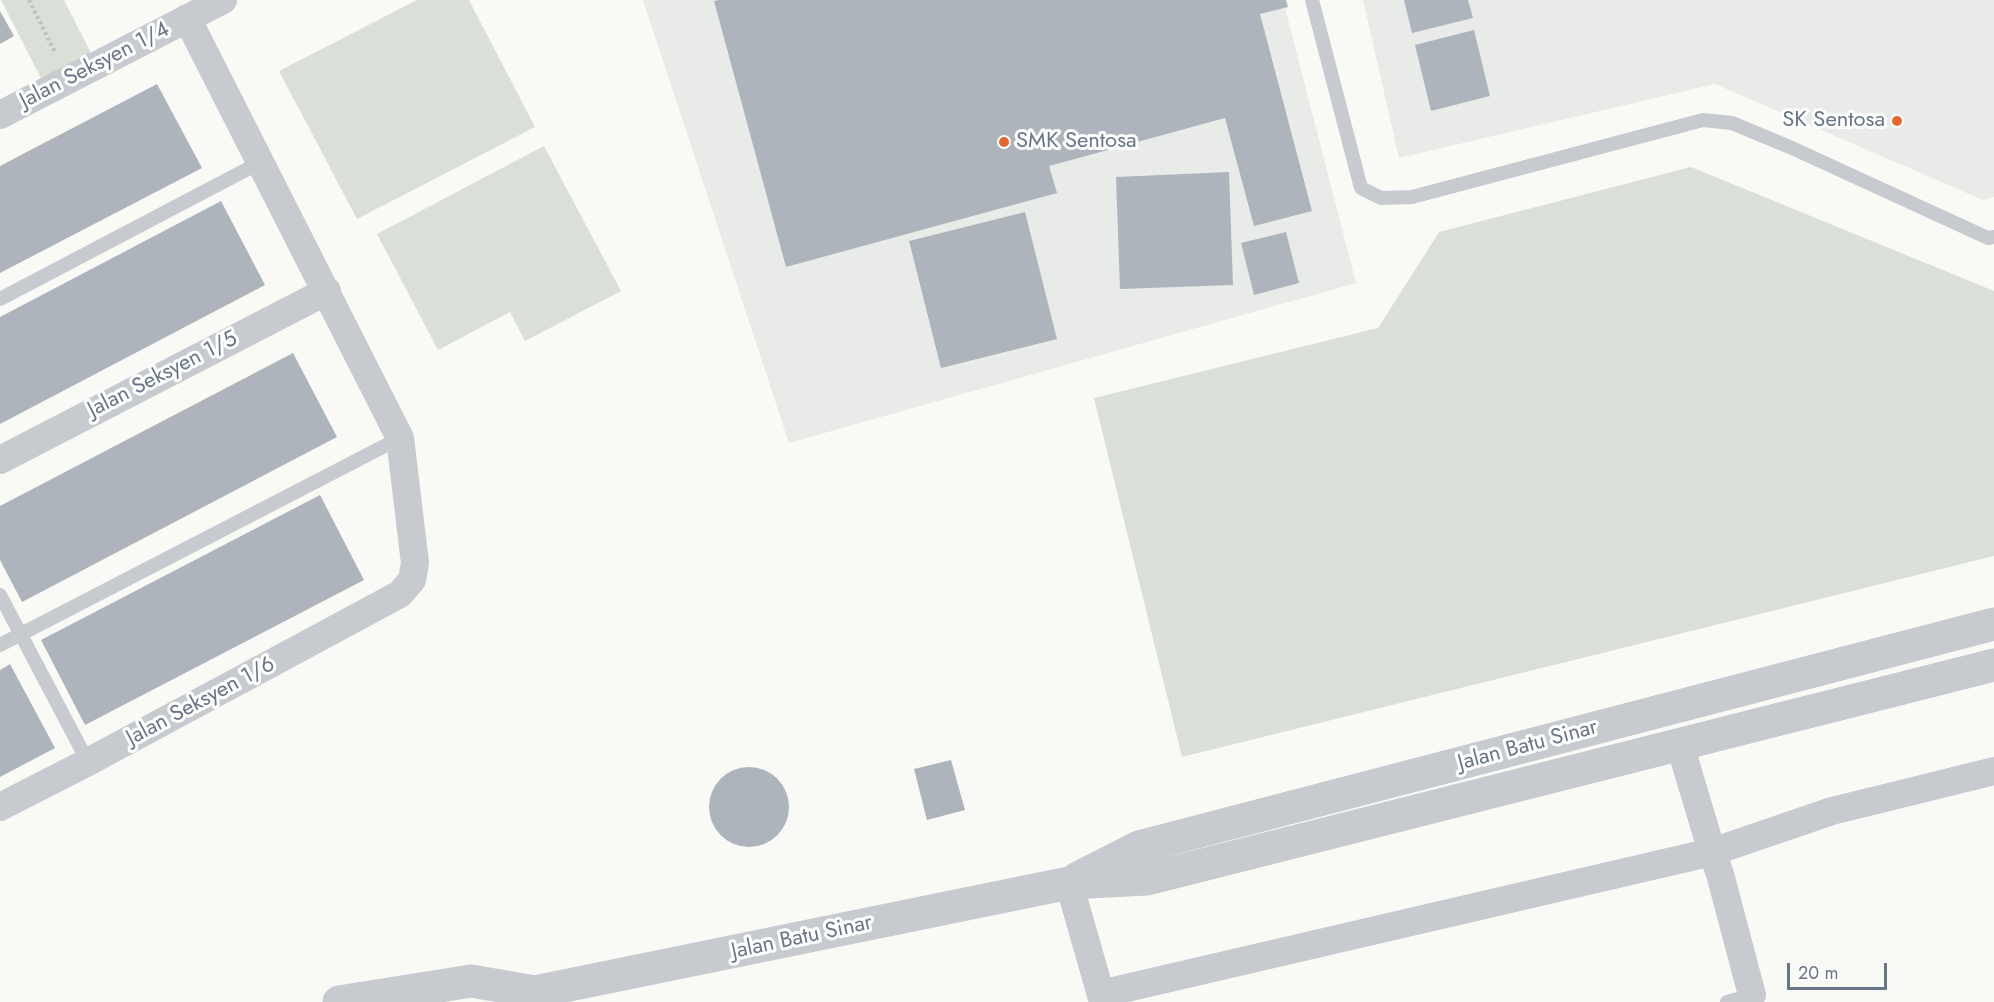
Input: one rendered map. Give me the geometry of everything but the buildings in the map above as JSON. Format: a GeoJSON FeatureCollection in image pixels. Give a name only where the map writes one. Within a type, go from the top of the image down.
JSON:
{"type":"FeatureCollection","features":[{"type":"Feature","properties":{"kind":"street","name":"Jalan Seksyen 1/4"},"geometry":{"type":"LineString","coordinates":[[0,115],[223,0]]}},
{"type":"Feature","properties":{"kind":"street"},"geometry":{"type":"LineString","coordinates":[[187,18],[400,438]]}},
{"type":"Feature","properties":{"kind":"street","name":"Jalan Seksyen 1/5"},"geometry":{"type":"LineString","coordinates":[[0,460],[327,291]]}},
{"type":"Feature","properties":{"kind":"street","name":"Jalan Seksyen 1/6"},"geometry":{"type":"LineString","coordinates":[[0,807],[400,594],[412,580],[415,563],[400,438]]}},
{"type":"Feature","properties":{"kind":"street","name":"Jalan Batu Sinar"},"geometry":{"type":"LineString","coordinates":[[1069,883],[1139,847],[1994,624]]}},
{"type":"Feature","properties":{"kind":"street","name":"Jalan Batu Sinar"},"geometry":{"type":"LineString","coordinates":[[339,1002],[471,981],[525,997],[589,992],[1069,883],[1147,879],[1994,665]]}},
{"type":"Feature","properties":{"kind":"street"},"geometry":{"type":"LineString","coordinates":[[1680,745],[1720,873],[1740,999]]}},
{"type":"Feature","properties":{"kind":"street"},"geometry":{"type":"LineString","coordinates":[[1069,883],[1102,998],[1712,852],[1832,811],[1994,771]]}},
{"type":"Feature","properties":{"kind":"lane"},"geometry":{"type":"LineString","coordinates":[[1312,0],[1361,188],[1381,198],[1412,197],[1703,120],[1732,123],[1988,238],[1994,237]]}},
{"type":"Feature","properties":{"kind":"lane"},"geometry":{"type":"LineString","coordinates":[[0,299],[261,162]]}},
{"type":"Feature","properties":{"kind":"lane"},"geometry":{"type":"LineString","coordinates":[[0,645],[400,438]]}},
{"type":"Feature","properties":{"kind":"lane"},"geometry":{"type":"LineString","coordinates":[[0,595],[88,762]]}},
{"type":"Feature","properties":{"kind":"path"},"geometry":{"type":"LineString","coordinates":[[29,0],[69,79]]}},
{"type":"Feature","properties":{"kind":"shaded area"},"geometry":{"type":"Polygon","coordinates":[[[1,0],[64,0],[97,65],[47,90],[1,0]]]}},
{"type":"Feature","properties":{"kind":"shaded area"},"geometry":{"type":"Polygon","coordinates":[[[417,0],[469,0],[535,127],[357,219],[279,71],[417,0]]]}},
{"type":"Feature","properties":{"kind":"shaded area","name":"SMK Sentosa"},"geometry":{"type":"Polygon","coordinates":[[[643,0],[1283,0],[1356,283],[789,443],[643,0]]]}},
{"type":"Feature","properties":{"kind":"shaded area","name":"SK Sentosa"},"geometry":{"type":"Polygon","coordinates":[[[1363,0],[1994,0],[1994,197],[1983,200],[1715,84],[1399,158],[1363,0]]]}},
{"type":"Feature","properties":{"kind":"shaded area"},"geometry":{"type":"Polygon","coordinates":[[[544,146],[621,291],[525,341],[510,312],[438,350],[377,234],[544,146]]]}},
{"type":"Feature","properties":{"kind":"shaded area"},"geometry":{"type":"Polygon","coordinates":[[[1691,167],[1994,291],[1994,556],[1182,757],[1094,398],[1378,328],[1439,232],[1691,167]]]}},
{"type":"Feature","properties":{"kind":"place","name":"SK Sentosa"},"geometry":{"type":"Point","coordinates":[1897,121]}},
{"type":"Feature","properties":{"kind":"place","name":"SMK Sentosa"},"geometry":{"type":"Point","coordinates":[1004,142]}}]}
